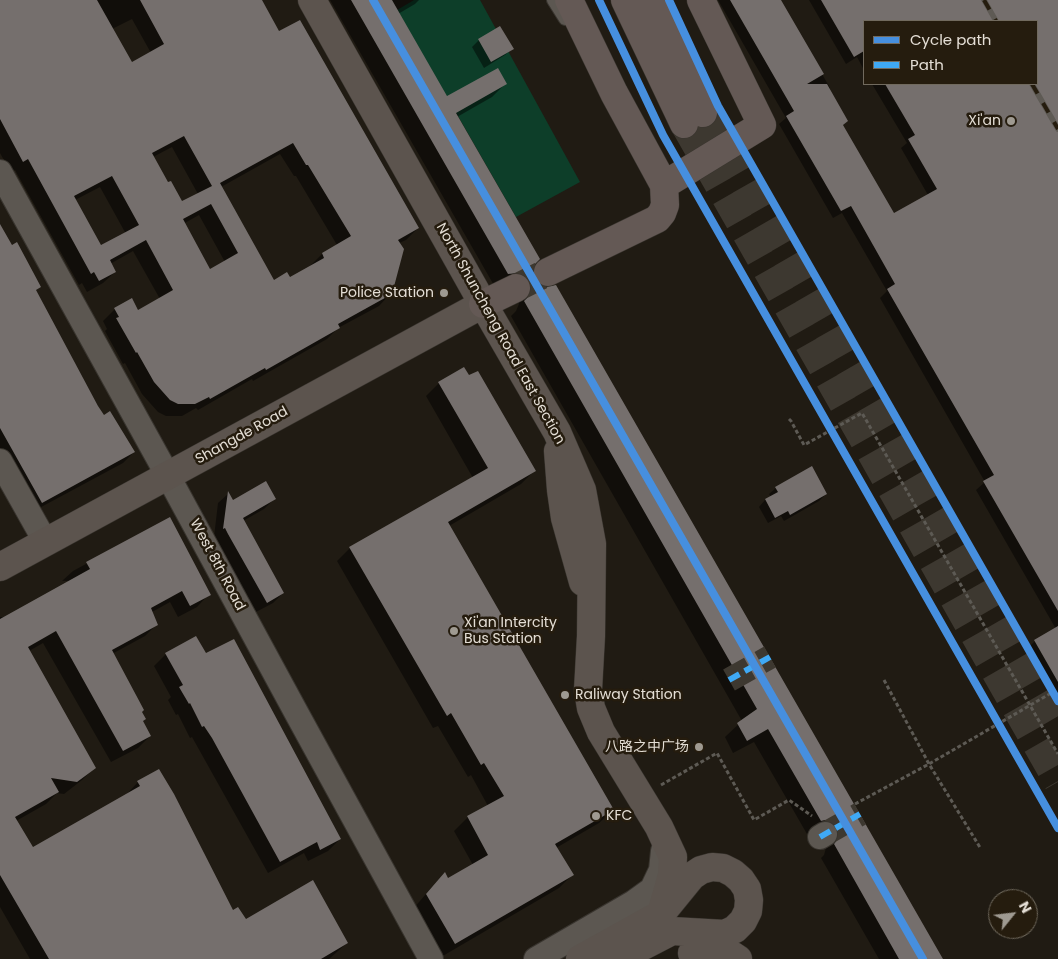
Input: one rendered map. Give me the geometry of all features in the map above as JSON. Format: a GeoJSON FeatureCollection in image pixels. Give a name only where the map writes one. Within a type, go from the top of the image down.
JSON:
{"type":"FeatureCollection","features":[{"type":"Feature","properties":{"kind":"main road"},"geometry":{"type":"LineString","coordinates":[[548,272],[642,227],[661,216],[666,205],[664,186],[614,93],[570,0]]}},
{"type":"Feature","properties":{"kind":"main road"},"geometry":{"type":"LineString","coordinates":[[625,0],[693,118],[651,0]]}},
{"type":"Feature","properties":{"kind":"main road"},"geometry":{"type":"LineString","coordinates":[[664,186],[762,125],[701,0]]}},
{"type":"Feature","properties":{"kind":"main road"},"geometry":{"type":"LineString","coordinates":[[483,304],[516,288]]}},
{"type":"Feature","properties":{"kind":"street","name":"North Shuncheng Road East Section"},"geometry":{"type":"LineString","coordinates":[[312,0],[557,432],[582,490],[592,544],[588,690],[591,708],[601,732],[659,827],[673,857],[669,891]]}},
{"type":"Feature","properties":{"kind":"street","name":"West 8th Road"},"geometry":{"type":"LineString","coordinates":[[0,172],[431,959]]}},
{"type":"Feature","properties":{"kind":"street","name":"Shangde Road"},"geometry":{"type":"LineString","coordinates":[[0,567],[483,304]]}},
{"type":"Feature","properties":{"kind":"street"},"geometry":{"type":"LineString","coordinates":[[0,461],[45,541]]}},
{"type":"Feature","properties":{"kind":"street"},"geometry":{"type":"LineString","coordinates":[[580,959],[669,891],[701,870],[712,867],[723,868],[733,872],[747,889],[748,911],[743,921],[735,929],[725,934],[672,931],[618,959]]}},
{"type":"Feature","properties":{"kind":"street"},"geometry":{"type":"LineString","coordinates":[[536,959],[634,902],[669,891]]}},
{"type":"Feature","properties":{"kind":"street"},"geometry":{"type":"LineString","coordinates":[[685,956],[718,950],[738,959]]}},
{"type":"Feature","properties":{"kind":"lane"},"geometry":{"type":"LineString","coordinates":[[553,0],[614,93]]}},
{"type":"Feature","properties":{"kind":"path"},"geometry":{"type":"LineString","coordinates":[[789,419],[804,446],[862,412],[1058,754]]}},
{"type":"Feature","properties":{"kind":"path"},"geometry":{"type":"LineString","coordinates":[[826,421],[836,438]]}},
{"type":"Feature","properties":{"kind":"path"},"geometry":{"type":"LineString","coordinates":[[884,680],[929,764],[981,849]]}},
{"type":"Feature","properties":{"kind":"path"},"geometry":{"type":"LineString","coordinates":[[1048,683],[1058,701]]}},
{"type":"Feature","properties":{"kind":"path"},"geometry":{"type":"LineString","coordinates":[[855,804],[929,764],[1053,692]]}},
{"type":"Feature","properties":{"kind":"path"},"geometry":{"type":"LineString","coordinates":[[994,716],[1004,733]]}},
{"type":"Feature","properties":{"kind":"path"},"geometry":{"type":"LineString","coordinates":[[654,789],[717,753],[754,820],[789,800],[820,830]]}},
{"type":"Feature","properties":{"kind":"green space"},"geometry":{"type":"Polygon","coordinates":[[[414,0],[480,0],[580,182],[516,217],[397,10],[414,0]]]}},
{"type":"Feature","properties":{"kind":"building"},"geometry":{"type":"Polygon","coordinates":[[[0,0],[97,0],[132,62],[164,44],[140,0],[262,0],[279,31],[300,20],[419,228],[398,240],[404,249],[392,294],[338,324],[340,328],[210,399],[209,397],[195,404],[178,404],[170,400],[154,382],[116,318],[119,317],[114,308],[132,298],[138,310],[173,290],[146,240],[110,260],[116,272],[99,281],[94,272],[91,274],[28,159],[23,162],[0,119],[0,0]],[[184,136],[152,153],[168,182],[171,181],[182,201],[212,186],[184,136]],[[293,143],[220,183],[274,280],[287,272],[290,277],[324,258],[322,253],[351,236],[293,143]],[[112,176],[74,196],[101,245],[139,225],[112,176]],[[211,204],[183,219],[210,269],[238,253],[211,204]]]}},
{"type":"Feature","properties":{"kind":"building"},"geometry":{"type":"Polygon","coordinates":[[[351,0],[392,0],[447,96],[498,68],[507,84],[456,113],[540,259],[535,264],[533,270],[534,279],[540,285],[546,287],[556,285],[943,959],[899,959],[834,844],[839,834],[836,827],[831,822],[821,821],[768,729],[747,741],[737,723],[757,709],[524,301],[529,296],[531,290],[530,281],[525,275],[518,273],[508,274],[351,0]]]}},
{"type":"Feature","properties":{"kind":"building"},"geometry":{"type":"Polygon","coordinates":[[[730,0],[781,0],[824,74],[807,84],[827,84],[848,121],[843,125],[894,213],[937,189],[908,139],[915,135],[886,85],[1038,85],[1038,20],[863,20],[863,52],[854,57],[821,0],[1058,0],[1058,611],[983,481],[994,475],[887,289],[895,284],[851,206],[841,211],[786,116],[794,111],[730,0]]]}},
{"type":"Feature","properties":{"kind":"building"},"geometry":{"type":"Polygon","coordinates":[[[500,26],[514,49],[491,62],[478,39],[500,26]]]}},
{"type":"Feature","properties":{"kind":"building"},"geometry":{"type":"Polygon","coordinates":[[[0,224],[12,245],[17,242],[41,287],[36,290],[98,406],[104,415],[110,411],[135,452],[42,503],[0,428],[0,224]]]}},
{"type":"Feature","properties":{"kind":"building","name":"Xi'an Intercity Bus Station"},"geometry":{"type":"Polygon","coordinates":[[[464,367],[469,375],[478,371],[536,471],[448,522],[614,810],[555,844],[574,875],[455,944],[426,894],[445,872],[448,878],[488,855],[467,816],[504,796],[484,763],[481,765],[451,713],[447,716],[349,547],[488,468],[438,382],[464,367]]]}},
{"type":"Feature","properties":{"kind":"building"},"geometry":{"type":"Polygon","coordinates":[[[812,466],[827,494],[790,515],[788,511],[775,518],[765,499],[778,492],[775,487],[812,466]]]}},
{"type":"Feature","properties":{"kind":"building"},"geometry":{"type":"Polygon","coordinates":[[[266,481],[276,499],[243,518],[284,593],[267,603],[225,528],[223,529],[228,491],[233,500],[266,481]]]}},
{"type":"Feature","properties":{"kind":"building"},"geometry":{"type":"Polygon","coordinates":[[[170,517],[211,595],[190,606],[182,591],[151,608],[158,625],[112,650],[144,710],[142,712],[146,719],[143,721],[151,736],[123,751],[56,631],[28,647],[96,768],[77,782],[51,778],[59,792],[15,817],[33,847],[140,786],[137,781],[159,769],[174,794],[233,910],[238,907],[246,919],[313,880],[348,943],[321,959],[49,959],[0,875],[0,619],[90,569],[86,562],[170,517]]]}},
{"type":"Feature","properties":{"kind":"building"},"geometry":{"type":"Polygon","coordinates":[[[1058,626],[1058,682],[1034,640],[1058,626]]]}},
{"type":"Feature","properties":{"kind":"building"},"geometry":{"type":"Polygon","coordinates":[[[196,636],[206,653],[234,639],[341,839],[320,850],[317,842],[280,862],[212,738],[204,726],[202,727],[190,703],[179,687],[183,685],[165,653],[196,636]]]}},
{"type":"Feature","properties":{"kind":"tunnel"},"geometry":{"type":"LineString","coordinates":[[703,113],[1058,732]]}},
{"type":"Feature","properties":{"kind":"tunnel"},"geometry":{"type":"LineString","coordinates":[[684,124],[1058,782]]}},
{"type":"Feature","properties":{"kind":"tunnel"},"geometry":{"type":"LineString","coordinates":[[516,288],[548,272]]}},
{"type":"Feature","properties":{"kind":"tunnel"},"geometry":{"type":"LineString","coordinates":[[729,680],[770,657]]}},
{"type":"Feature","properties":{"kind":"tunnel"},"geometry":{"type":"LineString","coordinates":[[825,834],[860,814]]}},
{"type":"Feature","properties":{"kind":"railway"},"geometry":{"type":"LineString","coordinates":[[984,0],[995,20]]}},
{"type":"Feature","properties":{"kind":"railway"},"geometry":{"type":"LineString","coordinates":[[1033,85],[1058,129]]}},
{"type":"Feature","properties":{"kind":"marked path"},"geometry":{"type":"LineString","coordinates":[[729,680],[770,657]]}},
{"type":"Feature","properties":{"kind":"marked path"},"geometry":{"type":"LineString","coordinates":[[820,837],[860,814]]}},
{"type":"Feature","properties":{"kind":"cycle path"},"geometry":{"type":"LineString","coordinates":[[373,0],[923,959]]}},
{"type":"Feature","properties":{"kind":"cycle path"},"geometry":{"type":"LineString","coordinates":[[599,0],[663,135],[1058,828]]}},
{"type":"Feature","properties":{"kind":"cycle path"},"geometry":{"type":"LineString","coordinates":[[669,0],[718,106],[1058,701]]}},
{"type":"Feature","properties":{"kind":"place","name":"Xi'an"},"geometry":{"type":"Point","coordinates":[1011,121]}},
{"type":"Feature","properties":{"kind":"place","name":"Police Station"},"geometry":{"type":"Point","coordinates":[444,293]}},
{"type":"Feature","properties":{"kind":"place","name":"Xi'an Intercity Bus Station"},"geometry":{"type":"Point","coordinates":[454,631]}},
{"type":"Feature","properties":{"kind":"place","name":"Raliway Station"},"geometry":{"type":"Point","coordinates":[565,695]}},
{"type":"Feature","properties":{"kind":"place","name":"八路之中广场"},"geometry":{"type":"Point","coordinates":[699,747]}},
{"type":"Feature","properties":{"kind":"place","name":"KFC"},"geometry":{"type":"Point","coordinates":[596,816]}}]}
